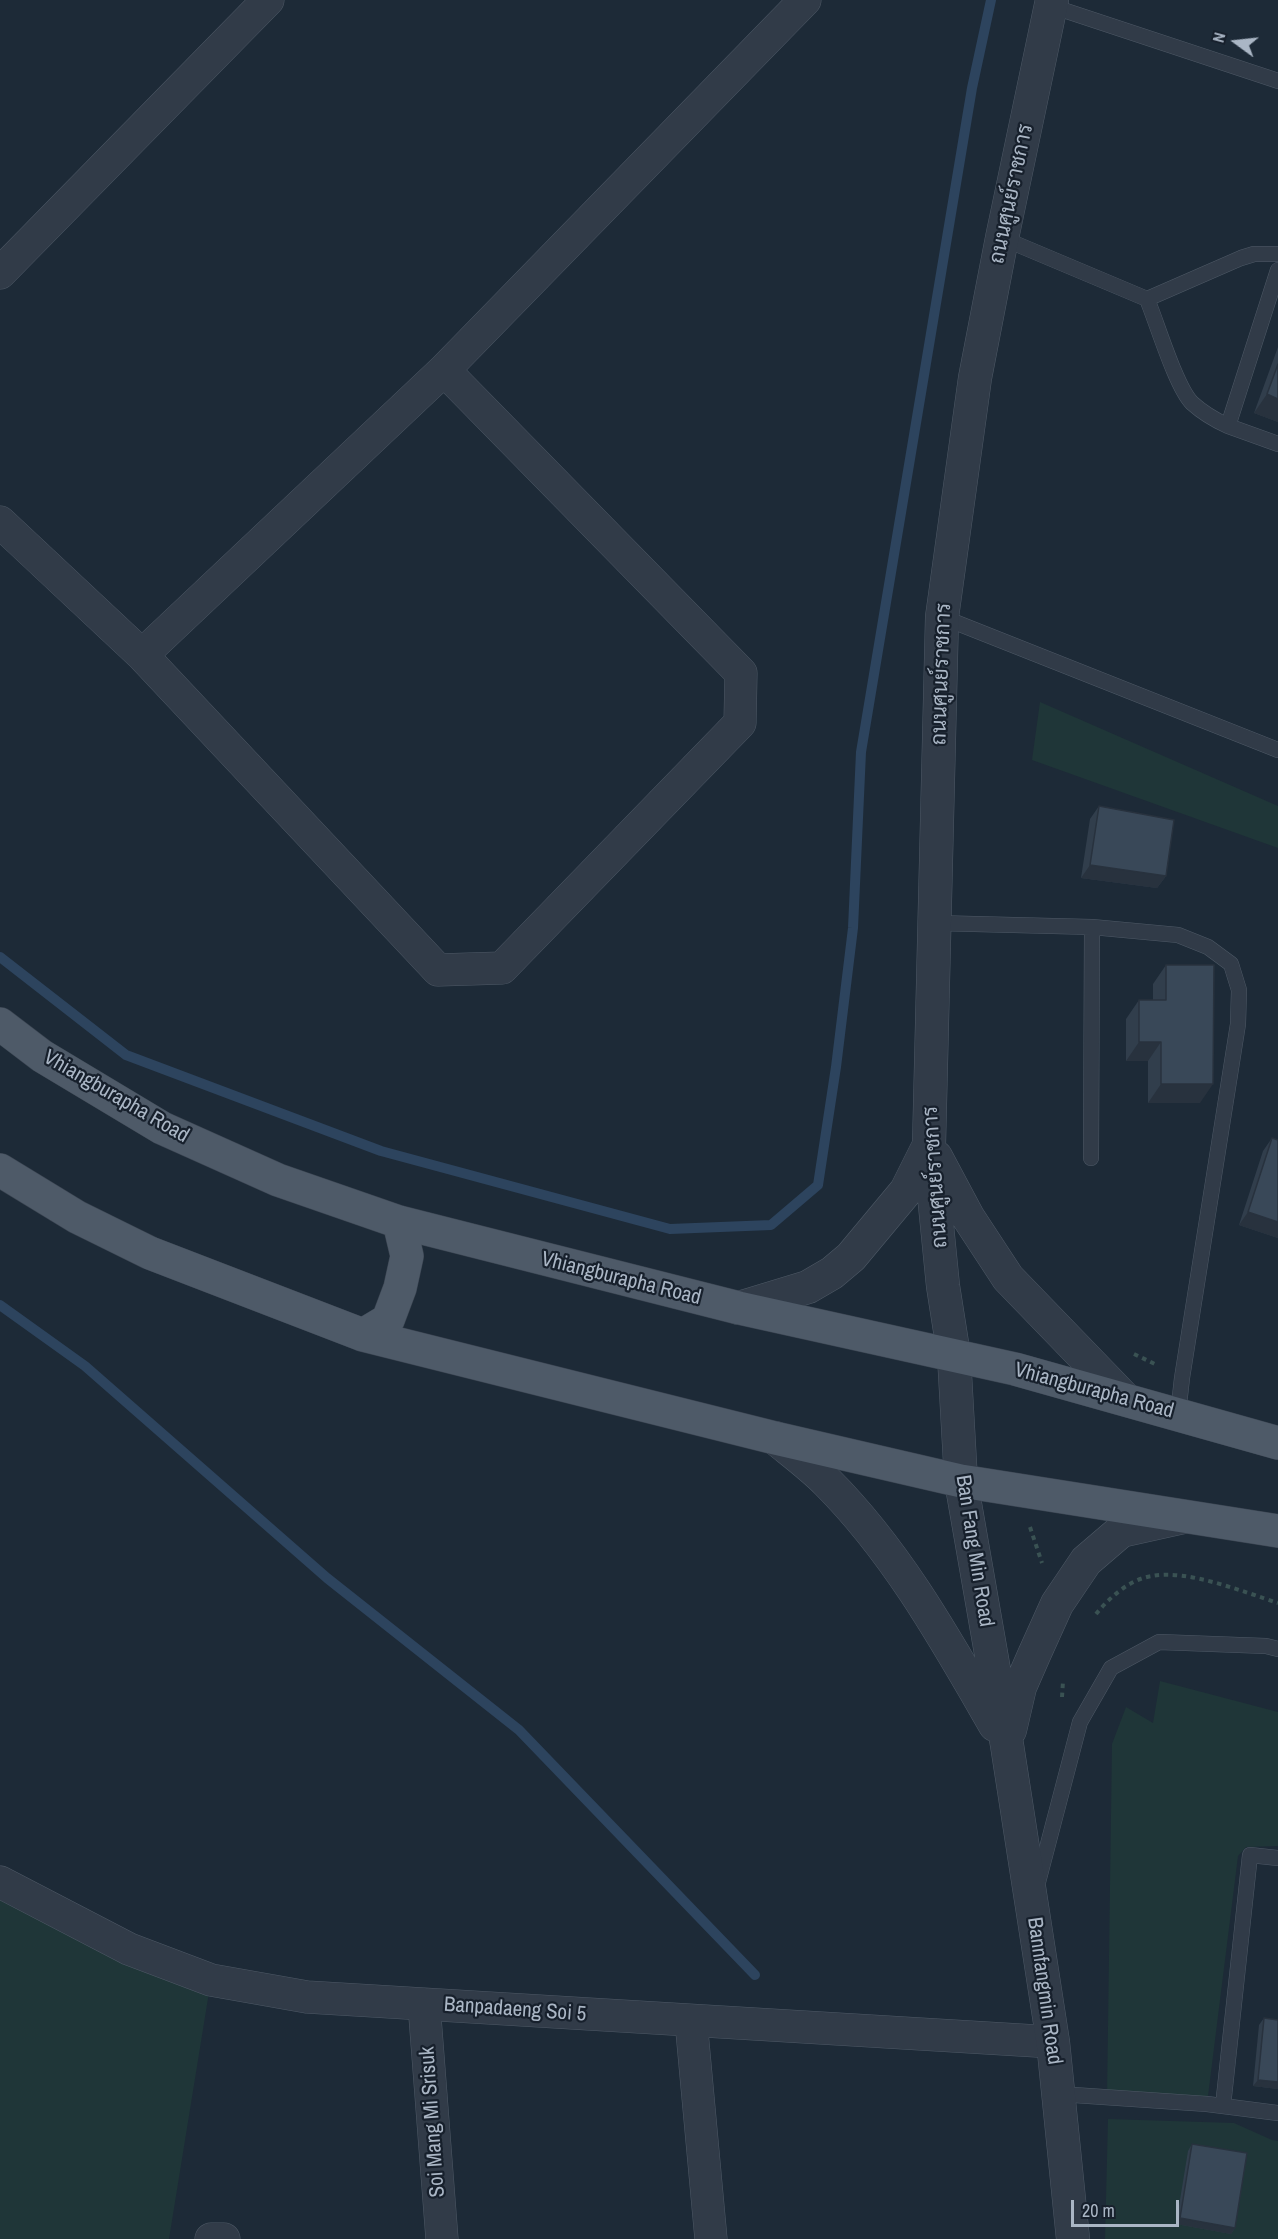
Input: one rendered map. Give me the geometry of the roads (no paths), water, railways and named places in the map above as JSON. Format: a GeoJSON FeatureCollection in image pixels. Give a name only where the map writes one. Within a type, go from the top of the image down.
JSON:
{"type":"FeatureCollection","features":[{"type":"Feature","properties":{"kind":"main road","name":"Vhiangburapha Road"},"geometry":{"type":"LineString","coordinates":[[0,1024],[42,1056],[162,1128],[278,1180],[399,1222],[739,1308],[1015,1369],[1278,1443]]}},
{"type":"Feature","properties":{"kind":"main road"},"geometry":{"type":"LineString","coordinates":[[0,1170],[77,1217],[150,1253],[363,1335],[775,1438],[961,1481],[1278,1531]]}},
{"type":"Feature","properties":{"kind":"main road"},"geometry":{"type":"LineString","coordinates":[[363,1335],[387,1320],[400,1288],[407,1256],[399,1222]]}},
{"type":"Feature","properties":{"kind":"street"},"geometry":{"type":"LineString","coordinates":[[0,273],[268,0]]}},
{"type":"Feature","properties":{"kind":"street"},"geometry":{"type":"LineString","coordinates":[[142,655],[444,370],[805,0]]}},
{"type":"Feature","properties":{"kind":"street","name":"ถนนศูนย์ราชการ"},"geometry":{"type":"LineString","coordinates":[[954,1356],[943,1286],[929,1145],[942,617],[975,378],[1052,3]]}},
{"type":"Feature","properties":{"kind":"street"},"geometry":{"type":"LineString","coordinates":[[0,522],[142,655],[438,970],[502,968],[740,723],[741,673],[444,370]]}},
{"type":"Feature","properties":{"kind":"street"},"geometry":{"type":"LineString","coordinates":[[739,1308],[808,1287],[832,1273],[851,1257],[906,1191],[929,1145]]}},
{"type":"Feature","properties":{"kind":"street"},"geometry":{"type":"LineString","coordinates":[[929,1145],[968,1217],[1008,1278],[1125,1399]]}},
{"type":"Feature","properties":{"kind":"street","name":"Ban Fang Min Road"},"geometry":{"type":"LineString","coordinates":[[954,1356],[961,1481],[1006,1745]]}},
{"type":"Feature","properties":{"kind":"street"},"geometry":{"type":"LineString","coordinates":[[775,1438],[827,1482],[889,1554],[940,1630],[1006,1745]]}},
{"type":"Feature","properties":{"kind":"street"},"geometry":{"type":"LineString","coordinates":[[1006,1745],[1020,1687],[1057,1604],[1086,1561],[1121,1531],[1184,1517]]}},
{"type":"Feature","properties":{"kind":"street","name":"Bannfangmin Road"},"geometry":{"type":"LineString","coordinates":[[1006,1745],[1053,2043],[1073,2239]]}},
{"type":"Feature","properties":{"kind":"street","name":"Banpadaeng Soi 5"},"geometry":{"type":"LineString","coordinates":[[0,1882],[129,1949],[211,1980],[307,1997],[1053,2043]]}},
{"type":"Feature","properties":{"kind":"street","name":"Soi Mang Mi Srisuk"},"geometry":{"type":"LineString","coordinates":[[424,2004],[442,2239]]}},
{"type":"Feature","properties":{"kind":"street"},"geometry":{"type":"LineString","coordinates":[[691,2021],[711,2239]]}},
{"type":"Feature","properties":{"kind":"street"},"geometry":{"type":"LineString","coordinates":[[212,2239],[224,2239]]}},
{"type":"Feature","properties":{"kind":"lane"},"geometry":{"type":"LineString","coordinates":[[1052,3],[1278,81]]}},
{"type":"Feature","properties":{"kind":"lane"},"geometry":{"type":"LineString","coordinates":[[1002,238],[1147,299],[1181,387],[1191,402],[1216,421],[1278,444]]}},
{"type":"Feature","properties":{"kind":"lane"},"geometry":{"type":"LineString","coordinates":[[1147,299],[1241,258],[1254,254],[1278,254]]}},
{"type":"Feature","properties":{"kind":"lane"},"geometry":{"type":"LineString","coordinates":[[1228,426],[1278,270]]}},
{"type":"Feature","properties":{"kind":"lane"},"geometry":{"type":"LineString","coordinates":[[942,617],[1278,750]]}},
{"type":"Feature","properties":{"kind":"lane"},"geometry":{"type":"LineString","coordinates":[[935,923],[1092,927],[1178,935],[1208,947],[1231,964],[1239,990],[1238,1024],[1178,1414]]}},
{"type":"Feature","properties":{"kind":"lane"},"geometry":{"type":"LineString","coordinates":[[1091,1158],[1092,927]]}},
{"type":"Feature","properties":{"kind":"lane"},"geometry":{"type":"LineString","coordinates":[[1032,1907],[1080,1722],[1111,1668],[1159,1642],[1266,1646],[1278,1649]]}},
{"type":"Feature","properties":{"kind":"lane"},"geometry":{"type":"LineString","coordinates":[[1223,2106],[1250,1855],[1278,1858]]}},
{"type":"Feature","properties":{"kind":"lane"},"geometry":{"type":"LineString","coordinates":[[1059,2094],[1223,2106],[1278,2113]]}},
{"type":"Feature","properties":{"kind":"waterway"},"geometry":{"type":"LineString","coordinates":[[0,957],[126,1055],[381,1151],[670,1229],[771,1225],[818,1185],[836,1067],[853,928],[861,752],[972,88],[991,0]]}},
{"type":"Feature","properties":{"kind":"waterway"},"geometry":{"type":"LineString","coordinates":[[0,1305],[85,1366],[327,1578],[519,1730],[755,1975]]}}]}
